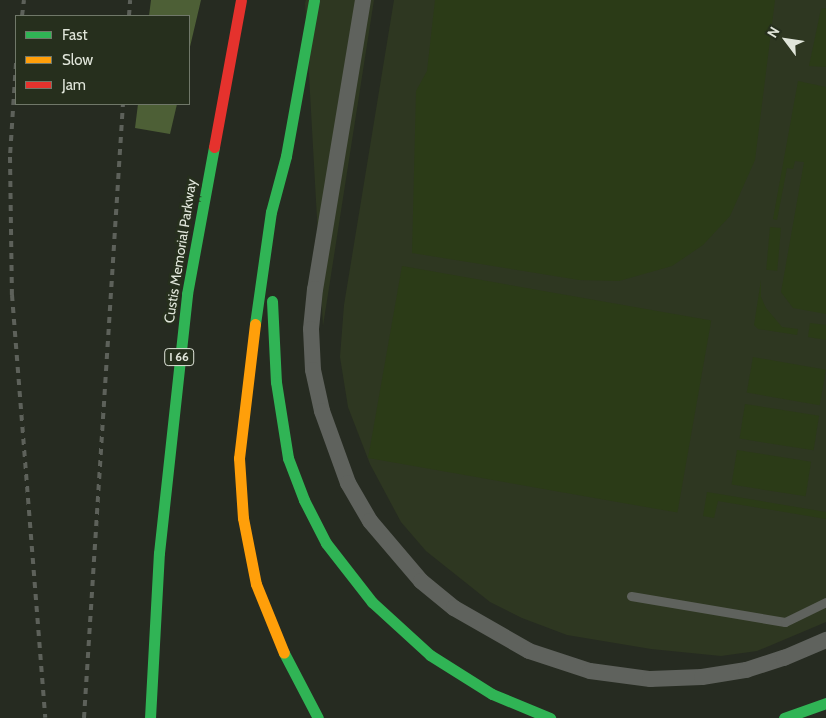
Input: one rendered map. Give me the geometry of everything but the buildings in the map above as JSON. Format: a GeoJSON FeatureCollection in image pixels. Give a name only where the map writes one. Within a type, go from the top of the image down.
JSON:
{"type":"FeatureCollection","features":[{"type":"Feature","properties":{"kind":"highway","name":"Custis Memorial Parkway"},"geometry":{"type":"LineString","coordinates":[[150,718],[159,553],[186,304],[241,0]]}},
{"type":"Feature","properties":{"kind":"highway"},"geometry":{"type":"LineString","coordinates":[[314,0],[286,156],[271,212],[246,382],[239,458],[240,489],[248,551],[264,607],[293,674],[318,718]]}},
{"type":"Feature","properties":{"kind":"highway"},"geometry":{"type":"LineString","coordinates":[[286,156],[283,213],[273,285],[272,350],[283,436],[304,500],[326,543],[372,602],[430,655],[492,694],[550,718]]}},
{"type":"Feature","properties":{"kind":"highway"},"geometry":{"type":"LineString","coordinates":[[784,718],[826,703]]}},
{"type":"Feature","properties":{"kind":"street"},"geometry":{"type":"LineString","coordinates":[[363,0],[315,289],[311,329],[314,370],[322,411],[348,483],[370,521],[421,581],[454,608],[528,651],[590,671],[650,679],[702,677],[746,670],[784,658],[826,640]]}},
{"type":"Feature","properties":{"kind":"lane"},"geometry":{"type":"LineString","coordinates":[[631,596],[785,622],[826,602]]}},
{"type":"Feature","properties":{"kind":"shaded area"},"geometry":{"type":"Polygon","coordinates":[[[306,0],[374,0],[323,326],[305,3],[306,0]]]}},
{"type":"Feature","properties":{"kind":"shaded area"},"geometry":{"type":"Polygon","coordinates":[[[394,0],[826,0],[826,622],[757,651],[721,656],[651,649],[567,635],[522,618],[490,602],[426,551],[401,522],[370,464],[348,407],[340,357],[344,305],[394,0]]]}},
{"type":"Feature","properties":{"kind":"shaded area"},"geometry":{"type":"Polygon","coordinates":[[[435,0],[775,0],[755,160],[730,216],[703,245],[672,266],[619,281],[579,280],[412,253],[416,91],[427,71],[435,0]]]}},
{"type":"Feature","properties":{"kind":"shaded area"},"geometry":{"type":"Polygon","coordinates":[[[826,8],[826,67],[809,66],[821,9],[826,8]]]}},
{"type":"Feature","properties":{"kind":"shaded area"},"geometry":{"type":"Polygon","coordinates":[[[798,81],[826,87],[826,314],[793,308],[781,292],[804,162],[795,161],[793,169],[787,168],[777,220],[773,219],[798,81]]]}},
{"type":"Feature","properties":{"kind":"shaded area"},"geometry":{"type":"Polygon","coordinates":[[[770,227],[781,228],[777,271],[766,270],[770,227]]]}},
{"type":"Feature","properties":{"kind":"shaded area"},"geometry":{"type":"Polygon","coordinates":[[[402,266],[711,321],[677,513],[368,458],[402,266]]]}},
{"type":"Feature","properties":{"kind":"shaded area"},"geometry":{"type":"Polygon","coordinates":[[[761,280],[761,297],[766,308],[782,327],[798,329],[797,335],[758,329],[754,325],[761,280]]]}},
{"type":"Feature","properties":{"kind":"shaded area"},"geometry":{"type":"Polygon","coordinates":[[[810,323],[826,325],[826,340],[808,337],[810,323]]]}},
{"type":"Feature","properties":{"kind":"shaded area"},"geometry":{"type":"Polygon","coordinates":[[[753,357],[826,370],[820,405],[747,392],[753,357]]]}},
{"type":"Feature","properties":{"kind":"shaded area"},"geometry":{"type":"Polygon","coordinates":[[[745,404],[819,416],[814,450],[740,439],[745,404]]]}},
{"type":"Feature","properties":{"kind":"shaded area"},"geometry":{"type":"Polygon","coordinates":[[[737,450],[811,462],[806,496],[732,485],[737,450]]]}},
{"type":"Feature","properties":{"kind":"shaded area"},"geometry":{"type":"Polygon","coordinates":[[[707,492],[826,512],[826,519],[718,501],[714,518],[703,516],[707,492]]]}},
{"type":"Feature","properties":{"kind":"green space"},"geometry":{"type":"Polygon","coordinates":[[[151,0],[201,0],[190,47],[190,15],[149,15],[151,0]]]}},
{"type":"Feature","properties":{"kind":"green space"},"geometry":{"type":"Polygon","coordinates":[[[138,105],[177,105],[170,134],[135,128],[138,105]]]}},
{"type":"Feature","properties":{"kind":"railway"},"geometry":{"type":"LineString","coordinates":[[22,15],[24,0]]}},
{"type":"Feature","properties":{"kind":"railway"},"geometry":{"type":"LineString","coordinates":[[129,15],[130,0]]}},
{"type":"Feature","properties":{"kind":"railway"},"geometry":{"type":"LineString","coordinates":[[15,79],[10,157],[12,295],[45,718]]}},
{"type":"Feature","properties":{"kind":"railway"},"geometry":{"type":"LineString","coordinates":[[84,718],[123,105]]}},
{"type":"Feature","properties":{"kind":"traffic: fast"},"geometry":{"type":"LineString","coordinates":[[255,324],[271,212],[286,156],[314,0]]}},
{"type":"Feature","properties":{"kind":"traffic: fast"},"geometry":{"type":"LineString","coordinates":[[150,718],[159,553],[187,294],[214,147]]}},
{"type":"Feature","properties":{"kind":"traffic: fast"},"geometry":{"type":"LineString","coordinates":[[272,301],[276,382],[288,458],[304,500],[326,543],[372,602],[430,655],[492,694],[550,718]]}},
{"type":"Feature","properties":{"kind":"traffic: fast"},"geometry":{"type":"LineString","coordinates":[[284,653],[318,718]]}},
{"type":"Feature","properties":{"kind":"traffic: fast"},"geometry":{"type":"LineString","coordinates":[[784,718],[826,703]]}},
{"type":"Feature","properties":{"kind":"traffic: slow"},"geometry":{"type":"LineString","coordinates":[[255,324],[239,458],[243,518],[256,584],[284,653]]}},
{"type":"Feature","properties":{"kind":"traffic: jam"},"geometry":{"type":"LineString","coordinates":[[214,147],[241,0]]}}]}
